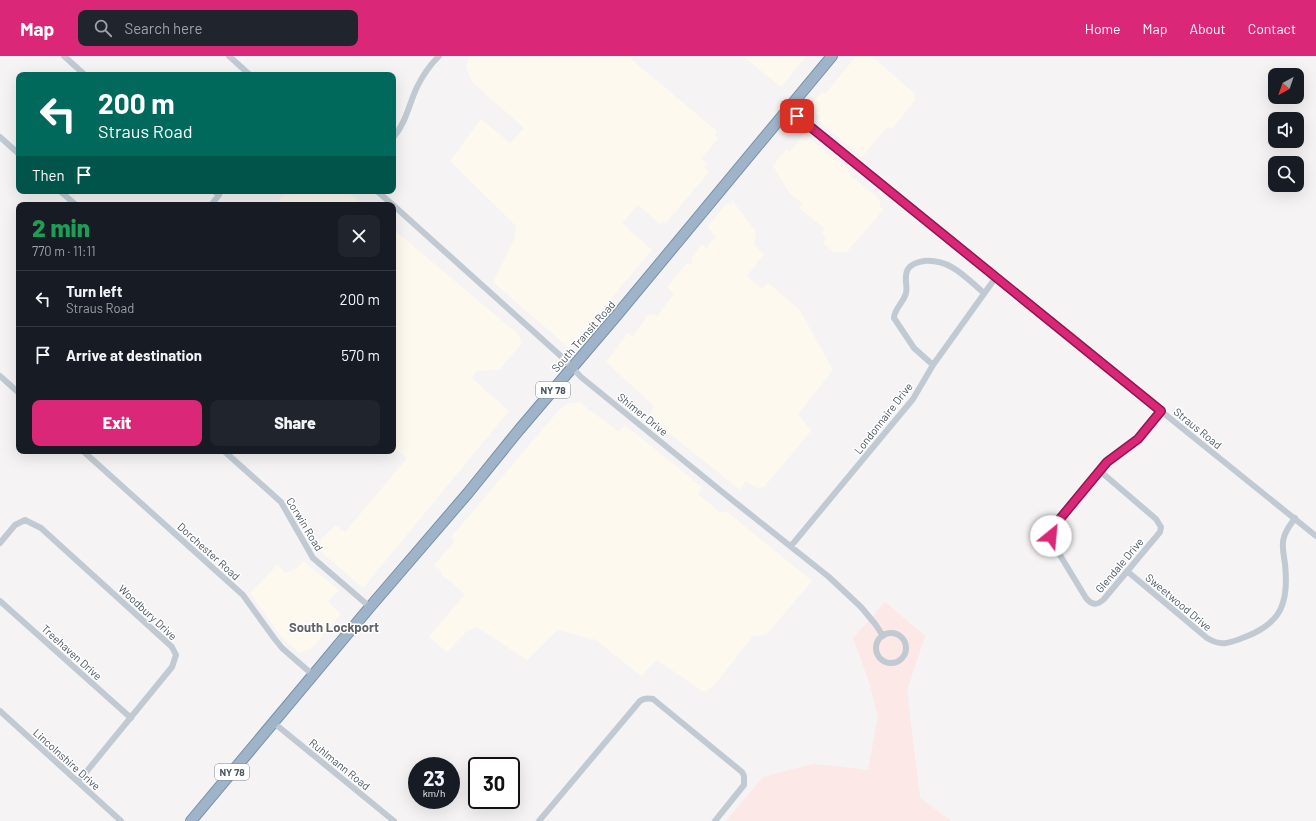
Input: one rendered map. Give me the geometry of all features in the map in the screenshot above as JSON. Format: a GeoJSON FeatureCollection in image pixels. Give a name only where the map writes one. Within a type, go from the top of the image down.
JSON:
{"type":"FeatureCollection","features":[{"type":"Feature","properties":{"kind":"highway","name":"South Transit Road"},"geometry":{"type":"LineString","coordinates":[[274,723],[370,607],[468,493],[832,56]]}},
{"type":"Feature","properties":{"kind":"highway","name":"NY 78"},"geometry":{"type":"LineString","coordinates":[[191,821],[274,723]]}},
{"type":"Feature","properties":{"kind":"street"},"geometry":{"type":"LineString","coordinates":[[64,56],[82,72]]}},
{"type":"Feature","properties":{"kind":"street"},"geometry":{"type":"LineString","coordinates":[[229,56],[247,72]]}},
{"type":"Feature","properties":{"kind":"street"},"geometry":{"type":"LineString","coordinates":[[396,134],[400,129],[418,86],[429,67],[439,56]]}},
{"type":"Feature","properties":{"kind":"street","name":"Straus Road"},"geometry":{"type":"LineString","coordinates":[[788,108],[1316,536]]}},
{"type":"Feature","properties":{"kind":"street"},"geometry":{"type":"LineString","coordinates":[[0,138],[16,151]]}},
{"type":"Feature","properties":{"kind":"street"},"geometry":{"type":"LineString","coordinates":[[63,194],[73,202]]}},
{"type":"Feature","properties":{"kind":"street"},"geometry":{"type":"LineString","coordinates":[[213,202],[219,195],[218,194]]}},
{"type":"Feature","properties":{"kind":"street","name":"Shimer Drive"},"geometry":{"type":"LineString","coordinates":[[380,194],[390,202]]}},
{"type":"Feature","properties":{"kind":"street","name":"Shimer Drive"},"geometry":{"type":"LineString","coordinates":[[396,208],[581,376],[829,577],[853,599],[876,625],[883,636]]}},
{"type":"Feature","properties":{"kind":"street"},"geometry":{"type":"LineString","coordinates":[[933,365],[914,348],[894,318],[896,311],[903,303],[907,290],[905,275],[907,270],[918,262],[932,261],[944,263],[955,269],[984,293]]}},
{"type":"Feature","properties":{"kind":"street","name":"Londonnaire Drive"},"geometry":{"type":"LineString","coordinates":[[791,546],[913,399],[933,365],[996,277]]}},
{"type":"Feature","properties":{"kind":"street"},"geometry":{"type":"LineString","coordinates":[[0,376],[16,390]]}},
{"type":"Feature","properties":{"kind":"street","name":"Glendale Drive"},"geometry":{"type":"LineString","coordinates":[[1100,471],[1156,519],[1161,527],[1160,532],[1127,571],[1099,603],[1094,604],[1090,603],[1052,542],[1051,531],[1100,471],[1114,456],[1138,439],[1161,411]]}},
{"type":"Feature","properties":{"kind":"street","name":"Dorchester Road"},"geometry":{"type":"LineString","coordinates":[[86,454],[243,595],[282,648],[313,675]]}},
{"type":"Feature","properties":{"kind":"street","name":"Corwin Road"},"geometry":{"type":"LineString","coordinates":[[227,454],[281,502],[313,558],[370,607]]}},
{"type":"Feature","properties":{"kind":"street","name":"Sweetwood Drive"},"geometry":{"type":"LineString","coordinates":[[1127,571],[1207,638],[1217,644],[1230,642],[1257,632],[1271,623],[1280,611],[1285,600],[1287,589],[1283,551],[1284,538],[1295,518]]}},
{"type":"Feature","properties":{"kind":"street","name":"Woodbury Drive"},"geometry":{"type":"LineString","coordinates":[[0,543],[15,525],[25,520],[41,528],[172,647],[176,655],[172,667],[78,782]]}},
{"type":"Feature","properties":{"kind":"street","name":"Treehaven Drive"},"geometry":{"type":"LineString","coordinates":[[0,600],[130,718]]}},
{"type":"Feature","properties":{"kind":"street"},"geometry":{"type":"LineString","coordinates":[[892,633],[897,634],[904,641],[906,651],[901,660],[887,663],[879,657],[876,648],[879,639],[883,636],[892,633]]}},
{"type":"Feature","properties":{"kind":"street"},"geometry":{"type":"LineString","coordinates":[[539,821],[640,701],[646,698],[653,699],[742,772],[744,776],[744,785],[715,821]]}},
{"type":"Feature","properties":{"kind":"street","name":"Lincolnshire Drive"},"geometry":{"type":"LineString","coordinates":[[0,711],[121,821]]}},
{"type":"Feature","properties":{"kind":"street","name":"Ruhlmann Road"},"geometry":{"type":"LineString","coordinates":[[274,723],[394,821]]}},
{"type":"Feature","properties":{"kind":"shaded area"},"geometry":{"type":"Polygon","coordinates":[[[469,56],[632,56],[632,60],[717,131],[715,135],[719,138],[701,158],[707,163],[704,167],[709,172],[666,223],[663,220],[660,224],[638,205],[622,223],[652,250],[569,348],[493,282],[514,240],[516,226],[450,161],[481,119],[510,143],[524,128],[472,82],[466,67],[469,56]]]}},
{"type":"Feature","properties":{"kind":"shaded area"},"geometry":{"type":"Polygon","coordinates":[[[743,56],[806,56],[781,87],[743,56]]]}},
{"type":"Feature","properties":{"kind":"shaded area"},"geometry":{"type":"Polygon","coordinates":[[[856,56],[871,56],[914,93],[915,100],[892,129],[887,127],[862,157],[817,120],[820,117],[815,113],[816,107],[812,104],[822,92],[825,94],[856,56]]]}},
{"type":"Feature","properties":{"kind":"shaded area"},"geometry":{"type":"Polygon","coordinates":[[[804,134],[850,170],[850,175],[880,201],[880,206],[883,210],[846,253],[842,251],[834,252],[824,244],[825,237],[821,233],[824,228],[799,208],[803,204],[790,194],[773,166],[786,149],[790,152],[804,134]]]}},
{"type":"Feature","properties":{"kind":"shaded area"},"geometry":{"type":"Polygon","coordinates":[[[285,194],[350,194],[360,202],[278,202],[285,194]]]}},
{"type":"Feature","properties":{"kind":"shaded area"},"geometry":{"type":"Polygon","coordinates":[[[732,200],[756,232],[754,245],[764,254],[747,276],[762,289],[768,283],[799,309],[833,370],[798,414],[811,431],[764,487],[757,488],[746,481],[740,490],[649,417],[654,406],[606,362],[628,333],[633,337],[648,315],[654,314],[657,316],[674,294],[667,287],[687,263],[691,264],[693,260],[691,258],[702,245],[707,248],[716,237],[707,227],[727,203],[731,205],[732,200]]]}},
{"type":"Feature","properties":{"kind":"shaded area"},"geometry":{"type":"Polygon","coordinates":[[[396,232],[518,334],[522,343],[499,370],[477,371],[472,378],[509,411],[363,588],[320,551],[321,539],[335,525],[345,532],[407,458],[397,450],[396,451],[396,232]]]}},
{"type":"Feature","properties":{"kind":"shaded area"},"geometry":{"type":"Polygon","coordinates":[[[579,402],[618,431],[625,425],[702,487],[698,494],[721,513],[726,511],[812,581],[766,635],[753,636],[713,687],[704,692],[657,660],[641,676],[596,640],[558,630],[527,660],[477,627],[467,631],[447,652],[429,637],[465,594],[441,574],[441,571],[434,565],[455,541],[451,537],[558,411],[568,403],[579,402]]]}},
{"type":"Feature","properties":{"kind":"shaded area"},"geometry":{"type":"Polygon","coordinates":[[[303,561],[339,590],[328,602],[341,614],[312,648],[299,653],[281,637],[250,593],[277,565],[286,573],[297,568],[303,561]]]}},
{"type":"Feature","properties":{"kind":"shaded area"},"geometry":{"type":"Polygon","coordinates":[[[885,602],[925,636],[907,690],[920,798],[951,821],[726,821],[763,777],[814,764],[868,770],[878,717],[870,684],[853,638],[885,602]]]}},
{"type":"Feature","properties":{"kind":"district","name":"South Lockport"},"geometry":{"type":"Point","coordinates":[334,627]}},
{"type":"Feature","properties":{"kind":"route"},"geometry":{"type":"LineString","coordinates":[[797,116],[1161,411],[1138,439],[1107,462],[1054,526],[1051,531],[1051,536]]}}]}
